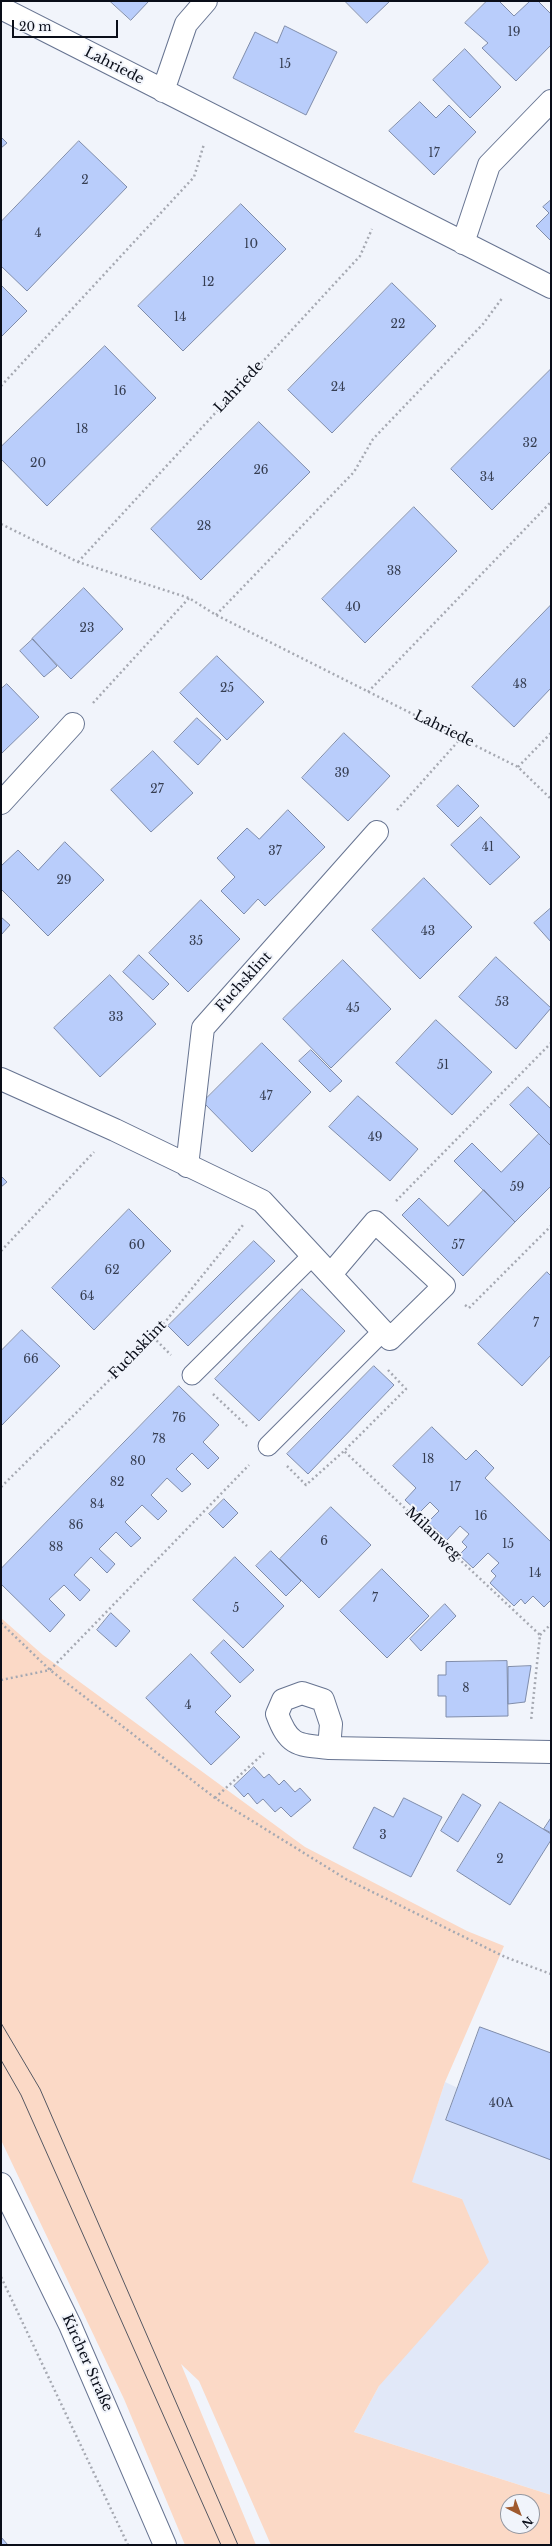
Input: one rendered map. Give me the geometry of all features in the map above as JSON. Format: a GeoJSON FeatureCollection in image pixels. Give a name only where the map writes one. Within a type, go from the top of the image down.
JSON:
{"type":"FeatureCollection","features":[{"type":"Feature","properties":{"kind":"street","name":"Lahriede"},"geometry":{"type":"LineString","coordinates":[[163,91],[186,24],[206,1]]}},
{"type":"Feature","properties":{"kind":"street","name":"Lahriede"},"geometry":{"type":"LineString","coordinates":[[1,8],[213,117],[551,287]]}},
{"type":"Feature","properties":{"kind":"street"},"geometry":{"type":"LineString","coordinates":[[463,243],[489,166],[551,101]]}},
{"type":"Feature","properties":{"kind":"street"},"geometry":{"type":"LineString","coordinates":[[1,803],[73,724]]}},
{"type":"Feature","properties":{"kind":"street","name":"Fuchsklint"},"geometry":{"type":"LineString","coordinates":[[187,1166],[203,1028],[377,832]]}},
{"type":"Feature","properties":{"kind":"street"},"geometry":{"type":"LineString","coordinates":[[1,1079],[115,1130],[262,1201],[390,1339],[444,1286],[375,1222],[330,1274]]}},
{"type":"Feature","properties":{"kind":"street"},"geometry":{"type":"LineString","coordinates":[[329,1748],[331,1724],[322,1700],[302,1693],[283,1700],[277,1714],[284,1734],[299,1745],[329,1748],[527,1753],[551,1752]]}},
{"type":"Feature","properties":{"kind":"street","name":"Kircher Straße"},"geometry":{"type":"LineString","coordinates":[[1,2184],[70,2325],[165,2545]]}},
{"type":"Feature","properties":{"kind":"lane"},"geometry":{"type":"LineString","coordinates":[[192,1375],[313,1255]]}},
{"type":"Feature","properties":{"kind":"lane"},"geometry":{"type":"LineString","coordinates":[[268,1446],[383,1332]]}},
{"type":"Feature","properties":{"kind":"path"},"geometry":{"type":"LineString","coordinates":[[1,386],[194,177],[213,117]]}},
{"type":"Feature","properties":{"kind":"path","name":"Lahriede"},"geometry":{"type":"LineString","coordinates":[[78,562],[360,256],[384,203]]}},
{"type":"Feature","properties":{"kind":"path"},"geometry":{"type":"LineString","coordinates":[[216,615],[354,472],[374,439],[483,324],[520,272]]}},
{"type":"Feature","properties":{"kind":"path"},"geometry":{"type":"LineString","coordinates":[[368,692],[551,502]]}},
{"type":"Feature","properties":{"kind":"path","name":"Lahriede"},"geometry":{"type":"LineString","coordinates":[[1,524],[78,562],[190,598],[216,615],[518,767],[551,799]]}},
{"type":"Feature","properties":{"kind":"path"},"geometry":{"type":"LineString","coordinates":[[73,724],[190,598]]}},
{"type":"Feature","properties":{"kind":"path"},"geometry":{"type":"LineString","coordinates":[[518,767],[551,733]]}},
{"type":"Feature","properties":{"kind":"path"},"geometry":{"type":"LineString","coordinates":[[377,832],[462,738]]}},
{"type":"Feature","properties":{"kind":"path"},"geometry":{"type":"LineString","coordinates":[[375,1222],[551,1043]]}},
{"type":"Feature","properties":{"kind":"path"},"geometry":{"type":"LineString","coordinates":[[1,1251],[115,1130]]}},
{"type":"Feature","properties":{"kind":"path","name":"Fuchsklint"},"geometry":{"type":"LineString","coordinates":[[1,1487],[153,1337],[262,1201]]}},
{"type":"Feature","properties":{"kind":"path"},"geometry":{"type":"LineString","coordinates":[[444,1286],[469,1308],[551,1226]]}},
{"type":"Feature","properties":{"kind":"path"},"geometry":{"type":"LineString","coordinates":[[1,1680],[50,1670],[268,1446],[306,1486],[344,1451],[406,1389],[368,1347]]}},
{"type":"Feature","properties":{"kind":"path","name":"Milanweg"},"geometry":{"type":"LineString","coordinates":[[344,1451],[540,1635]]}},
{"type":"Feature","properties":{"kind":"path"},"geometry":{"type":"LineString","coordinates":[[1,1623],[50,1670],[215,1798],[346,1880],[505,1957],[551,1974]]}},
{"type":"Feature","properties":{"kind":"path"},"geometry":{"type":"LineString","coordinates":[[527,1753],[540,1635],[551,1624]]}},
{"type":"Feature","properties":{"kind":"path"},"geometry":{"type":"LineString","coordinates":[[215,1798],[284,1734]]}},
{"type":"Feature","properties":{"kind":"path"},"geometry":{"type":"LineString","coordinates":[[1,2277],[128,2545]]}},
{"type":"Feature","properties":{"kind":"shaded area"},"geometry":{"type":"Polygon","coordinates":[[[1,1618],[43,1655],[305,1847],[467,1931],[504,1946],[445,2082],[412,2182],[462,2199],[489,2262],[379,2386],[354,2432],[551,2495],[551,2545],[271,2545],[199,2381],[181,2364],[256,2545],[185,2545],[124,2399],[1,2140],[1,1618]]]}},
{"type":"Feature","properties":{"kind":"shaded area"},"geometry":{"type":"Polygon","coordinates":[[[480,2027],[551,2053],[551,2495],[354,2432],[379,2386],[462,2199],[411,2182],[445,2082],[458,2088],[480,2027]]]}},
{"type":"Feature","properties":{"kind":"building"},"geometry":{"type":"Polygon","coordinates":[[[110,1],[149,1],[131,20],[110,1]]]}},
{"type":"Feature","properties":{"kind":"building"},"geometry":{"type":"Polygon","coordinates":[[[345,1],[390,1],[367,23],[345,1]]]}},
{"type":"Feature","properties":{"kind":"building"},"geometry":{"type":"Polygon","coordinates":[[[487,1],[499,1],[514,16],[530,1],[538,1],[551,14],[551,45],[516,81],[482,48],[488,43],[465,23],[487,1]]]}},
{"type":"Feature","properties":{"kind":"building"},"geometry":{"type":"Polygon","coordinates":[[[285,26],[337,52],[306,115],[233,78],[255,32],[277,43],[285,26]]]}},
{"type":"Feature","properties":{"kind":"building"},"geometry":{"type":"Polygon","coordinates":[[[465,49],[501,87],[470,118],[433,80],[465,49]]]}},
{"type":"Feature","properties":{"kind":"building"},"geometry":{"type":"Polygon","coordinates":[[[420,102],[436,118],[449,105],[476,132],[434,175],[389,131],[420,102]]]}},
{"type":"Feature","properties":{"kind":"building"},"geometry":{"type":"Polygon","coordinates":[[[1,137],[7,143],[1,148],[1,137]]]}},
{"type":"Feature","properties":{"kind":"building"},"geometry":{"type":"Polygon","coordinates":[[[79,141],[127,187],[27,291],[1,266],[1,222],[79,141]]]}},
{"type":"Feature","properties":{"kind":"building"},"geometry":{"type":"Polygon","coordinates":[[[551,200],[551,241],[536,226],[549,213],[543,207],[551,200]]]}},
{"type":"Feature","properties":{"kind":"building"},"geometry":{"type":"Polygon","coordinates":[[[241,204],[286,249],[183,351],[138,306],[241,204]]]}},
{"type":"Feature","properties":{"kind":"building"},"geometry":{"type":"Polygon","coordinates":[[[392,283],[436,326],[332,433],[288,390],[392,283]]]}},
{"type":"Feature","properties":{"kind":"building"},"geometry":{"type":"Polygon","coordinates":[[[1,285],[27,311],[1,337],[1,285]]]}},
{"type":"Feature","properties":{"kind":"building"},"geometry":{"type":"Polygon","coordinates":[[[105,346],[156,398],[47,506],[1,459],[1,447],[105,346]]]}},
{"type":"Feature","properties":{"kind":"building"},"geometry":{"type":"Polygon","coordinates":[[[551,369],[551,451],[492,510],[451,469],[551,369]]]}},
{"type":"Feature","properties":{"kind":"building"},"geometry":{"type":"Polygon","coordinates":[[[259,422],[310,472],[201,580],[151,529],[259,422]]]}},
{"type":"Feature","properties":{"kind":"building"},"geometry":{"type":"Polygon","coordinates":[[[414,507],[457,551],[365,643],[322,599],[414,507]]]}},
{"type":"Feature","properties":{"kind":"building"},"geometry":{"type":"Polygon","coordinates":[[[84,588],[123,629],[71,679],[32,639],[84,588]]]}},
{"type":"Feature","properties":{"kind":"building"},"geometry":{"type":"Polygon","coordinates":[[[551,605],[551,688],[514,727],[472,687],[551,605]]]}},
{"type":"Feature","properties":{"kind":"building"},"geometry":{"type":"Polygon","coordinates":[[[33,639],[57,666],[44,677],[20,651],[33,639]]]}},
{"type":"Feature","properties":{"kind":"building"},"geometry":{"type":"Polygon","coordinates":[[[217,656],[264,702],[227,740],[180,693],[217,656]]]}},
{"type":"Feature","properties":{"kind":"building"},"geometry":{"type":"Polygon","coordinates":[[[7,684],[39,717],[1,754],[1,689],[7,684]]]}},
{"type":"Feature","properties":{"kind":"building"},"geometry":{"type":"Polygon","coordinates":[[[197,718],[221,740],[198,765],[174,742],[197,718]]]}},
{"type":"Feature","properties":{"kind":"building"},"geometry":{"type":"Polygon","coordinates":[[[344,733],[390,776],[348,821],[302,778],[344,733]]]}},
{"type":"Feature","properties":{"kind":"building"},"geometry":{"type":"Polygon","coordinates":[[[153,751],[193,793],[151,832],[111,790],[153,751]]]}},
{"type":"Feature","properties":{"kind":"building"},"geometry":{"type":"Polygon","coordinates":[[[458,785],[479,806],[458,827],[437,806],[458,785]]]}},
{"type":"Feature","properties":{"kind":"building"},"geometry":{"type":"Polygon","coordinates":[[[288,810],[325,847],[265,906],[258,899],[244,914],[221,891],[235,877],[217,858],[247,828],[259,839],[288,810]]]}},
{"type":"Feature","properties":{"kind":"building"},"geometry":{"type":"Polygon","coordinates":[[[481,817],[520,857],[490,885],[451,845],[481,817]]]}},
{"type":"Feature","properties":{"kind":"building"},"geometry":{"type":"Polygon","coordinates":[[[65,842],[104,880],[48,936],[1,889],[1,866],[18,850],[38,870],[65,842]]]}},
{"type":"Feature","properties":{"kind":"building"},"geometry":{"type":"Polygon","coordinates":[[[424,878],[472,927],[420,979],[372,930],[424,878]]]}},
{"type":"Feature","properties":{"kind":"building"},"geometry":{"type":"Polygon","coordinates":[[[201,900],[240,939],[188,992],[149,953],[201,900]]]}},
{"type":"Feature","properties":{"kind":"building"},"geometry":{"type":"Polygon","coordinates":[[[551,908],[551,942],[534,923],[551,908]]]}},
{"type":"Feature","properties":{"kind":"building"},"geometry":{"type":"Polygon","coordinates":[[[1,917],[10,925],[1,935],[1,917]]]}},
{"type":"Feature","properties":{"kind":"building"},"geometry":{"type":"Polygon","coordinates":[[[139,955],[169,984],[153,1000],[123,972],[139,955]]]}},
{"type":"Feature","properties":{"kind":"building"},"geometry":{"type":"Polygon","coordinates":[[[496,957],[551,1008],[516,1049],[459,997],[496,957]]]}},
{"type":"Feature","properties":{"kind":"building"},"geometry":{"type":"Polygon","coordinates":[[[343,960],[391,1009],[331,1068],[283,1019],[343,960]]]}},
{"type":"Feature","properties":{"kind":"building"},"geometry":{"type":"Polygon","coordinates":[[[110,975],[156,1024],[100,1077],[54,1028],[110,975]]]}},
{"type":"Feature","properties":{"kind":"building"},"geometry":{"type":"Polygon","coordinates":[[[436,1020],[492,1072],[452,1115],[396,1063],[436,1020]]]}},
{"type":"Feature","properties":{"kind":"building"},"geometry":{"type":"Polygon","coordinates":[[[262,1043],[311,1092],[252,1152],[203,1102],[262,1043]]]}},
{"type":"Feature","properties":{"kind":"building"},"geometry":{"type":"Polygon","coordinates":[[[311,1050],[342,1081],[330,1092],[299,1061],[311,1050]]]}},
{"type":"Feature","properties":{"kind":"building"},"geometry":{"type":"Polygon","coordinates":[[[528,1087],[551,1109],[551,1146],[510,1105],[528,1087]]]}},
{"type":"Feature","properties":{"kind":"building"},"geometry":{"type":"Polygon","coordinates":[[[358,1096],[418,1149],[390,1181],[329,1127],[358,1096]]]}},
{"type":"Feature","properties":{"kind":"building"},"geometry":{"type":"Polygon","coordinates":[[[539,1134],[551,1146],[551,1186],[515,1222],[454,1161],[472,1143],[501,1172],[539,1134]]]}},
{"type":"Feature","properties":{"kind":"building"},"geometry":{"type":"Polygon","coordinates":[[[1,1176],[7,1182],[1,1187],[1,1176]]]}},
{"type":"Feature","properties":{"kind":"building"},"geometry":{"type":"Polygon","coordinates":[[[484,1190],[515,1222],[463,1276],[402,1215],[419,1198],[448,1226],[484,1190]]]}},
{"type":"Feature","properties":{"kind":"building"},"geometry":{"type":"Polygon","coordinates":[[[129,1209],[171,1251],[94,1330],[52,1288],[129,1209]]]}},
{"type":"Feature","properties":{"kind":"building"},"geometry":{"type":"Polygon","coordinates":[[[254,1241],[275,1261],[188,1346],[168,1326],[254,1241]]]}},
{"type":"Feature","properties":{"kind":"building"},"geometry":{"type":"Polygon","coordinates":[[[547,1272],[551,1276],[551,1355],[522,1386],[478,1344],[547,1272]]]}},
{"type":"Feature","properties":{"kind":"building"},"geometry":{"type":"Polygon","coordinates":[[[302,1289],[345,1331],[259,1421],[215,1379],[302,1289]]]}},
{"type":"Feature","properties":{"kind":"building"},"geometry":{"type":"Polygon","coordinates":[[[22,1330],[60,1366],[1,1426],[1,1351],[22,1330]]]}},
{"type":"Feature","properties":{"kind":"building"},"geometry":{"type":"Polygon","coordinates":[[[374,1366],[394,1385],[308,1474],[287,1454],[374,1366]]]}},
{"type":"Feature","properties":{"kind":"building"},"geometry":{"type":"Polygon","coordinates":[[[179,1386],[219,1425],[203,1442],[219,1458],[208,1469],[192,1453],[176,1469],[191,1484],[182,1492],[167,1478],[151,1495],[167,1511],[158,1520],[142,1505],[125,1522],[141,1538],[131,1547],[116,1532],[99,1549],[115,1564],[107,1573],[91,1557],[74,1575],[90,1590],[80,1601],[64,1585],[49,1599],[65,1615],[50,1632],[1,1584],[1,1569],[179,1386]]]}},
{"type":"Feature","properties":{"kind":"building"},"geometry":{"type":"Polygon","coordinates":[[[432,1427],[466,1460],[476,1450],[494,1468],[485,1478],[551,1542],[551,1600],[544,1607],[533,1596],[525,1604],[521,1599],[514,1606],[490,1583],[496,1576],[491,1571],[499,1563],[488,1553],[473,1568],[459,1555],[467,1547],[462,1542],[469,1534],[460,1526],[447,1540],[428,1522],[439,1511],[430,1502],[419,1513],[405,1500],[416,1488],[393,1466],[432,1427]]]}},
{"type":"Feature","properties":{"kind":"building"},"geometry":{"type":"Polygon","coordinates":[[[224,1499],[238,1513],[223,1528],[209,1514],[224,1499]]]}},
{"type":"Feature","properties":{"kind":"building"},"geometry":{"type":"Polygon","coordinates":[[[331,1507],[371,1545],[319,1598],[280,1559],[331,1507]]]}},
{"type":"Feature","properties":{"kind":"building"},"geometry":{"type":"Polygon","coordinates":[[[271,1551],[301,1581],[286,1596],[256,1566],[271,1551]]]}},
{"type":"Feature","properties":{"kind":"building"},"geometry":{"type":"Polygon","coordinates":[[[235,1557],[284,1606],[243,1648],[193,1600],[235,1557]]]}},
{"type":"Feature","properties":{"kind":"building"},"geometry":{"type":"Polygon","coordinates":[[[382,1569],[429,1616],[387,1658],[340,1611],[382,1569]]]}},
{"type":"Feature","properties":{"kind":"building"},"geometry":{"type":"Polygon","coordinates":[[[445,1604],[456,1616],[421,1651],[410,1639],[445,1604]]]}},
{"type":"Feature","properties":{"kind":"building"},"geometry":{"type":"Polygon","coordinates":[[[111,1613],[130,1631],[116,1647],[97,1630],[111,1613]]]}},
{"type":"Feature","properties":{"kind":"building"},"geometry":{"type":"Polygon","coordinates":[[[224,1640],[254,1670],[240,1683],[211,1653],[224,1640]]]}},
{"type":"Feature","properties":{"kind":"building"},"geometry":{"type":"Polygon","coordinates":[[[191,1654],[231,1696],[215,1712],[240,1737],[211,1765],[146,1698],[191,1654]]]}},
{"type":"Feature","properties":{"kind":"building"},"geometry":{"type":"Polygon","coordinates":[[[507,1661],[508,1716],[446,1717],[446,1696],[438,1696],[438,1675],[446,1675],[446,1662],[507,1661]]]}},
{"type":"Feature","properties":{"kind":"building"},"geometry":{"type":"Polygon","coordinates":[[[531,1666],[525,1702],[508,1704],[508,1667],[531,1666]]]}},
{"type":"Feature","properties":{"kind":"building"},"geometry":{"type":"Polygon","coordinates":[[[254,1767],[264,1778],[269,1774],[279,1785],[284,1780],[295,1792],[300,1788],[311,1800],[291,1817],[281,1807],[275,1812],[263,1799],[257,1804],[248,1793],[244,1797],[234,1786],[254,1767]]]}},
{"type":"Feature","properties":{"kind":"building"},"geometry":{"type":"Polygon","coordinates":[[[463,1794],[481,1805],[458,1842],[441,1831],[463,1794]]]}},
{"type":"Feature","properties":{"kind":"building"},"geometry":{"type":"Polygon","coordinates":[[[404,1798],[442,1817],[411,1877],[353,1848],[374,1807],[393,1817],[404,1798]]]}},
{"type":"Feature","properties":{"kind":"building"},"geometry":{"type":"Polygon","coordinates":[[[500,1802],[551,1834],[551,1840],[510,1905],[457,1871],[500,1802]]]}},
{"type":"Feature","properties":{"kind":"building"},"geometry":{"type":"Polygon","coordinates":[[[551,1818],[551,1833],[544,1829],[551,1818]]]}},
{"type":"Feature","properties":{"kind":"building"},"geometry":{"type":"Polygon","coordinates":[[[480,2027],[551,2053],[551,2160],[446,2120],[480,2027]]]}},
{"type":"Feature","properties":{"kind":"building"},"geometry":{"type":"Polygon","coordinates":[[[1,2537],[8,2545],[1,2545],[1,2537]]]}},
{"type":"Feature","properties":{"kind":"tram line"},"geometry":{"type":"LineString","coordinates":[[1,2023],[40,2089],[238,2545]]}},
{"type":"Feature","properties":{"kind":"tram line"},"geometry":{"type":"LineString","coordinates":[[1,2060],[21,2095],[221,2545]]}}]}
